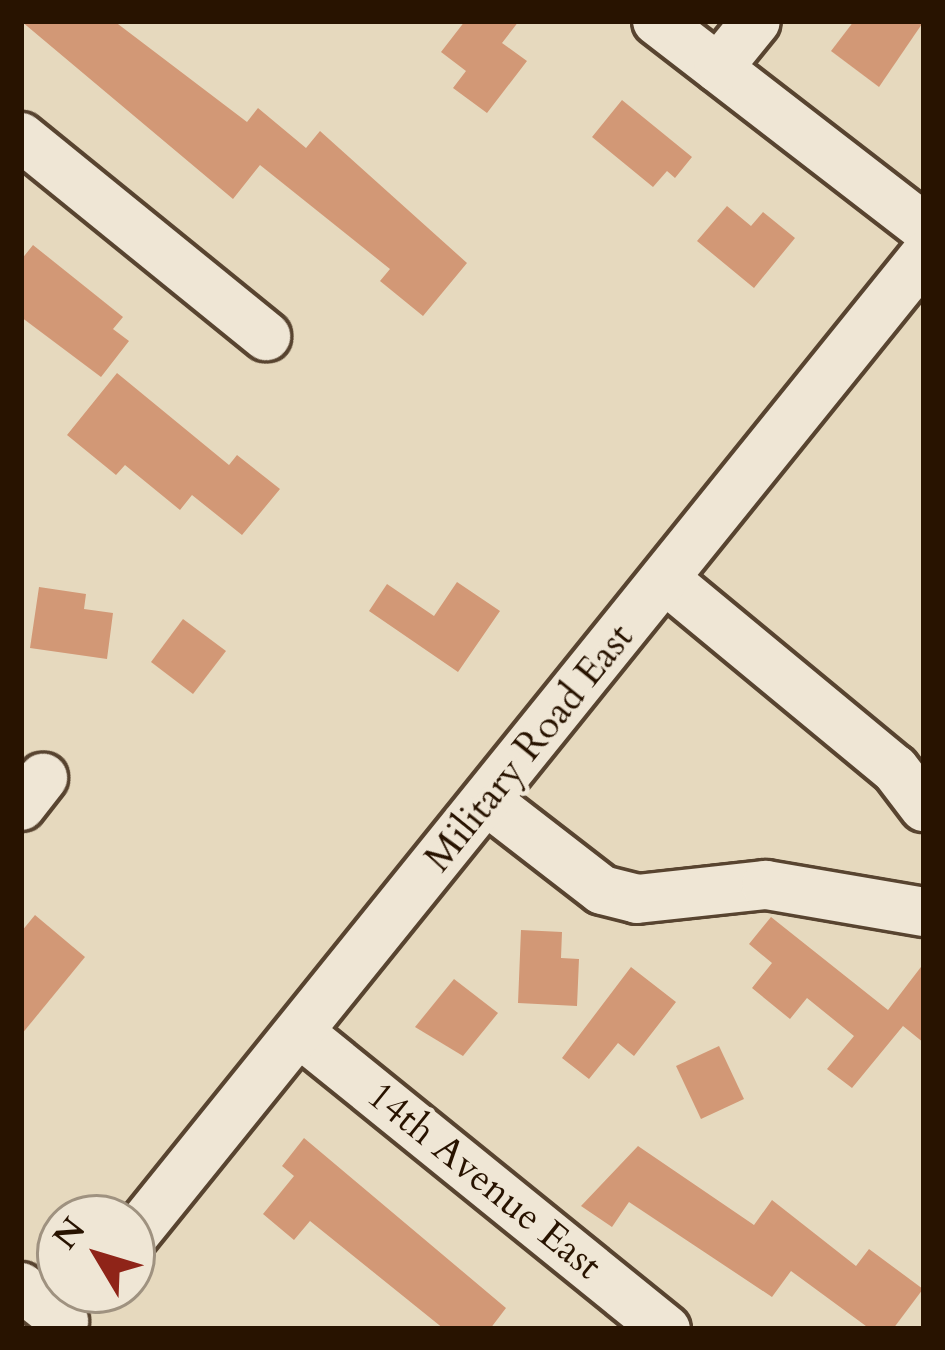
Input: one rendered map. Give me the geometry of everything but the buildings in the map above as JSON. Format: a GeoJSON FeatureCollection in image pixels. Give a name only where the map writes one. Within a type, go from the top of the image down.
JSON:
{"type":"FeatureCollection","features":[{"type":"Feature","properties":{"kind":"street"},"geometry":{"type":"LineString","coordinates":[[657,21],[924,227]]}},
{"type":"Feature","properties":{"kind":"street"},"geometry":{"type":"LineString","coordinates":[[718,68],[756,21]]}},
{"type":"Feature","properties":{"kind":"street"},"geometry":{"type":"LineString","coordinates":[[21,137],[266,336]]}},
{"type":"Feature","properties":{"kind":"street","name":"Military Road East"},"geometry":{"type":"LineString","coordinates":[[156,1209],[924,256]]}},
{"type":"Feature","properties":{"kind":"street"},"geometry":{"type":"LineString","coordinates":[[665,579],[895,769],[924,807]]}},
{"type":"Feature","properties":{"kind":"street"},"geometry":{"type":"LineString","coordinates":[[487,801],[620,895],[766,885],[924,912]]}},
{"type":"Feature","properties":{"kind":"street","name":"14th Avenue East"},"geometry":{"type":"LineString","coordinates":[[301,1033],[667,1329]]}}]}
